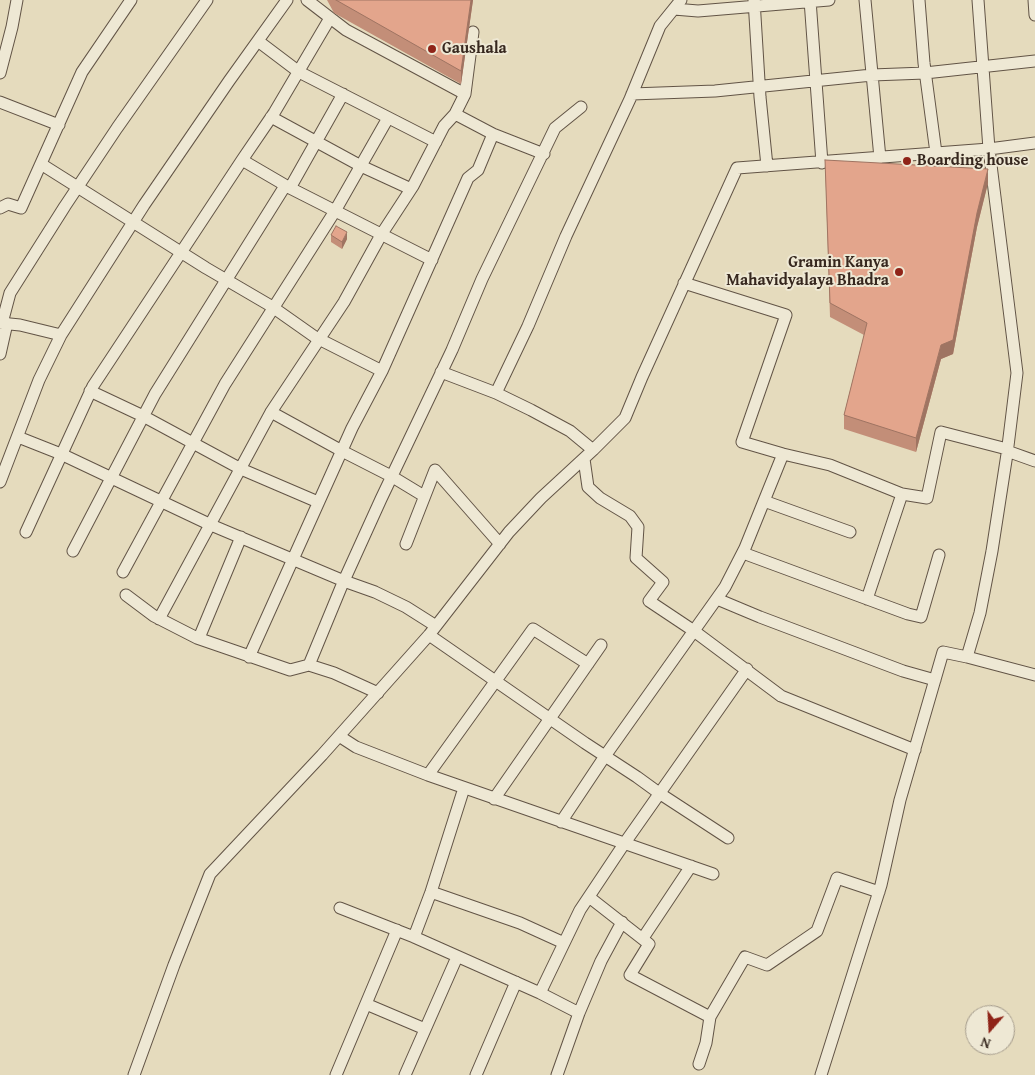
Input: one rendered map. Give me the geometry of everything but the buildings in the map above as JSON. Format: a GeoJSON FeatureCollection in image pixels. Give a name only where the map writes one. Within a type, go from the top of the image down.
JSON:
{"type":"FeatureCollection","features":[{"type":"Feature","properties":{"kind":"street"},"geometry":{"type":"LineString","coordinates":[[0,73],[18,0]]}},
{"type":"Feature","properties":{"kind":"street"},"geometry":{"type":"LineString","coordinates":[[0,208],[8,204],[21,208],[82,72],[131,0]]}},
{"type":"Feature","properties":{"kind":"street"},"geometry":{"type":"LineString","coordinates":[[0,354],[3,323],[10,292],[78,187],[207,0]]}},
{"type":"Feature","properties":{"kind":"street"},"geometry":{"type":"LineString","coordinates":[[0,482],[39,380],[61,335],[133,222],[287,0]]}},
{"type":"Feature","properties":{"kind":"street"},"geometry":{"type":"LineString","coordinates":[[307,0],[346,30],[465,94]]}},
{"type":"Feature","properties":{"kind":"street"},"geometry":{"type":"LineString","coordinates":[[496,393],[632,94],[660,26],[678,5],[698,12],[754,3],[829,0]]}},
{"type":"Feature","properties":{"kind":"street"},"geometry":{"type":"LineString","coordinates":[[865,0],[880,158]]}},
{"type":"Feature","properties":{"kind":"street"},"geometry":{"type":"LineString","coordinates":[[919,0],[925,73],[936,153]]}},
{"type":"Feature","properties":{"kind":"street"},"geometry":{"type":"LineString","coordinates":[[967,657],[980,613],[992,551],[1017,373],[989,148],[978,0]]}},
{"type":"Feature","properties":{"kind":"street"},"geometry":{"type":"LineString","coordinates":[[1034,0],[1035,15]]}},
{"type":"Feature","properties":{"kind":"street"},"geometry":{"type":"LineString","coordinates":[[810,1],[822,163]]}},
{"type":"Feature","properties":{"kind":"street"},"geometry":{"type":"LineString","coordinates":[[754,3],[759,86],[767,166]]}},
{"type":"Feature","properties":{"kind":"street"},"geometry":{"type":"LineString","coordinates":[[26,532],[90,391],[271,117],[330,18]]}},
{"type":"Feature","properties":{"kind":"street"},"geometry":{"type":"LineString","coordinates":[[159,619],[272,412],[344,302],[381,235],[411,189],[444,126],[455,114],[465,94],[473,32]]}},
{"type":"Feature","properties":{"kind":"street"},"geometry":{"type":"LineString","coordinates":[[258,41],[299,72],[436,142]]}},
{"type":"Feature","properties":{"kind":"street"},"geometry":{"type":"LineString","coordinates":[[632,94],[715,91],[872,75],[925,73],[1035,61]]}},
{"type":"Feature","properties":{"kind":"street"},"geometry":{"type":"LineString","coordinates":[[73,551],[143,416],[180,352],[316,142],[343,94]]}},
{"type":"Feature","properties":{"kind":"street"},"geometry":{"type":"LineString","coordinates":[[0,102],[59,125]]}},
{"type":"Feature","properties":{"kind":"street"},"geometry":{"type":"LineString","coordinates":[[308,665],[391,476],[441,372],[497,247],[544,154],[555,128],[580,107]]}},
{"type":"Feature","properties":{"kind":"street"},"geometry":{"type":"LineString","coordinates":[[455,114],[493,134],[544,154]]}},
{"type":"Feature","properties":{"kind":"street"},"geometry":{"type":"LineString","coordinates":[[271,117],[361,166],[411,189]]}},
{"type":"Feature","properties":{"kind":"street"},"geometry":{"type":"LineString","coordinates":[[123,572],[225,384],[334,211],[388,118]]}},
{"type":"Feature","properties":{"kind":"street"},"geometry":{"type":"LineString","coordinates":[[249,656],[318,502],[382,371],[459,202],[468,178],[478,170],[493,134]]}},
{"type":"Feature","properties":{"kind":"street"},"geometry":{"type":"LineString","coordinates":[[134,1075],[210,874],[339,736],[432,631],[500,544],[541,498],[625,418],[737,168],[822,163],[1035,143]]}},
{"type":"Feature","properties":{"kind":"street"},"geometry":{"type":"LineString","coordinates":[[242,160],[287,187],[432,260]]}},
{"type":"Feature","properties":{"kind":"street"},"geometry":{"type":"LineString","coordinates":[[41,164],[273,308],[319,339],[382,371]]}},
{"type":"Feature","properties":{"kind":"street"},"geometry":{"type":"LineString","coordinates":[[684,283],[786,315],[742,442],[830,465],[902,494],[927,498],[941,432],[1007,450],[1035,460]]}},
{"type":"Feature","properties":{"kind":"street"},"geometry":{"type":"LineString","coordinates":[[3,323],[20,324],[61,335]]}},
{"type":"Feature","properties":{"kind":"street"},"geometry":{"type":"LineString","coordinates":[[441,372],[496,393],[570,432],[593,450]]}},
{"type":"Feature","properties":{"kind":"street"},"geometry":{"type":"LineString","coordinates":[[90,391],[143,416],[241,469],[318,502]]}},
{"type":"Feature","properties":{"kind":"street"},"geometry":{"type":"LineString","coordinates":[[272,412],[391,476],[424,496]]}},
{"type":"Feature","properties":{"kind":"street"},"geometry":{"type":"LineString","coordinates":[[18,437],[61,454],[211,525],[398,603],[495,681],[728,838]]}},
{"type":"Feature","properties":{"kind":"street"},"geometry":{"type":"LineString","coordinates":[[561,822],[604,756],[717,599],[743,553],[783,454]]}},
{"type":"Feature","properties":{"kind":"street"},"geometry":{"type":"LineString","coordinates":[[584,459],[588,487],[600,498],[630,516],[638,526],[636,558],[662,582],[648,601],[694,631],[781,696],[915,750]]}},
{"type":"Feature","properties":{"kind":"street"},"geometry":{"type":"LineString","coordinates":[[406,544],[435,470],[500,544]]}},
{"type":"Feature","properties":{"kind":"street"},"geometry":{"type":"LineString","coordinates":[[867,599],[902,494]]}},
{"type":"Feature","properties":{"kind":"street"},"geometry":{"type":"LineString","coordinates":[[764,501],[850,532]]}},
{"type":"Feature","properties":{"kind":"street"},"geometry":{"type":"LineString","coordinates":[[198,638],[241,537]]}},
{"type":"Feature","properties":{"kind":"street"},"geometry":{"type":"LineString","coordinates":[[743,553],[920,617],[939,555]]}},
{"type":"Feature","properties":{"kind":"street"},"geometry":{"type":"LineString","coordinates":[[126,595],[159,619],[198,638],[290,670],[308,665],[334,673],[378,692]]}},
{"type":"Feature","properties":{"kind":"street"},"geometry":{"type":"LineString","coordinates":[[717,599],[894,668],[935,680]]}},
{"type":"Feature","properties":{"kind":"street"},"geometry":{"type":"LineString","coordinates":[[428,775],[533,629],[588,664]]}},
{"type":"Feature","properties":{"kind":"street"},"geometry":{"type":"LineString","coordinates":[[494,799],[601,646]]}},
{"type":"Feature","properties":{"kind":"street"},"geometry":{"type":"LineString","coordinates":[[822,1075],[879,892],[900,800],[943,652],[1035,675]]}},
{"type":"Feature","properties":{"kind":"street"},"geometry":{"type":"LineString","coordinates":[[540,993],[589,897],[659,793],[747,669]]}},
{"type":"Feature","properties":{"kind":"street"},"geometry":{"type":"LineString","coordinates":[[339,736],[356,747],[428,775],[713,874]]}},
{"type":"Feature","properties":{"kind":"street"},"geometry":{"type":"LineString","coordinates":[[414,937],[431,892],[464,788]]}},
{"type":"Feature","properties":{"kind":"street"},"geometry":{"type":"LineString","coordinates":[[643,938],[691,866]]}},
{"type":"Feature","properties":{"kind":"street"},"geometry":{"type":"LineString","coordinates":[[699,1064],[706,1043],[710,1017],[745,957],[767,965],[817,931],[837,878],[879,892]]}},
{"type":"Feature","properties":{"kind":"street"},"geometry":{"type":"LineString","coordinates":[[431,892],[520,923],[564,943]]}},
{"type":"Feature","properties":{"kind":"street"},"geometry":{"type":"LineString","coordinates":[[589,897],[649,944],[630,975],[710,1017]]}},
{"type":"Feature","properties":{"kind":"street"},"geometry":{"type":"LineString","coordinates":[[340,908],[414,937],[540,993],[579,1013]]}},
{"type":"Feature","properties":{"kind":"street"},"geometry":{"type":"LineString","coordinates":[[561,1074],[579,1013],[601,961],[622,922]]}},
{"type":"Feature","properties":{"kind":"street"},"geometry":{"type":"LineString","coordinates":[[336,1075],[397,930]]}},
{"type":"Feature","properties":{"kind":"street"},"geometry":{"type":"LineString","coordinates":[[405,1075],[458,957]]}},
{"type":"Feature","properties":{"kind":"street"},"geometry":{"type":"LineString","coordinates":[[476,1075],[516,982]]}},
{"type":"Feature","properties":{"kind":"street"},"geometry":{"type":"LineString","coordinates":[[366,1004],[426,1029]]}},
{"type":"Feature","properties":{"kind":"place","name":"Gaushala"},"geometry":{"type":"Point","coordinates":[432,49]}},
{"type":"Feature","properties":{"kind":"place","name":"Boarding house"},"geometry":{"type":"Point","coordinates":[907,161]}},
{"type":"Feature","properties":{"kind":"place","name":"Gramin Kanya Mahavidyalaya Bhadra"},"geometry":{"type":"Point","coordinates":[899,272]}}]}
